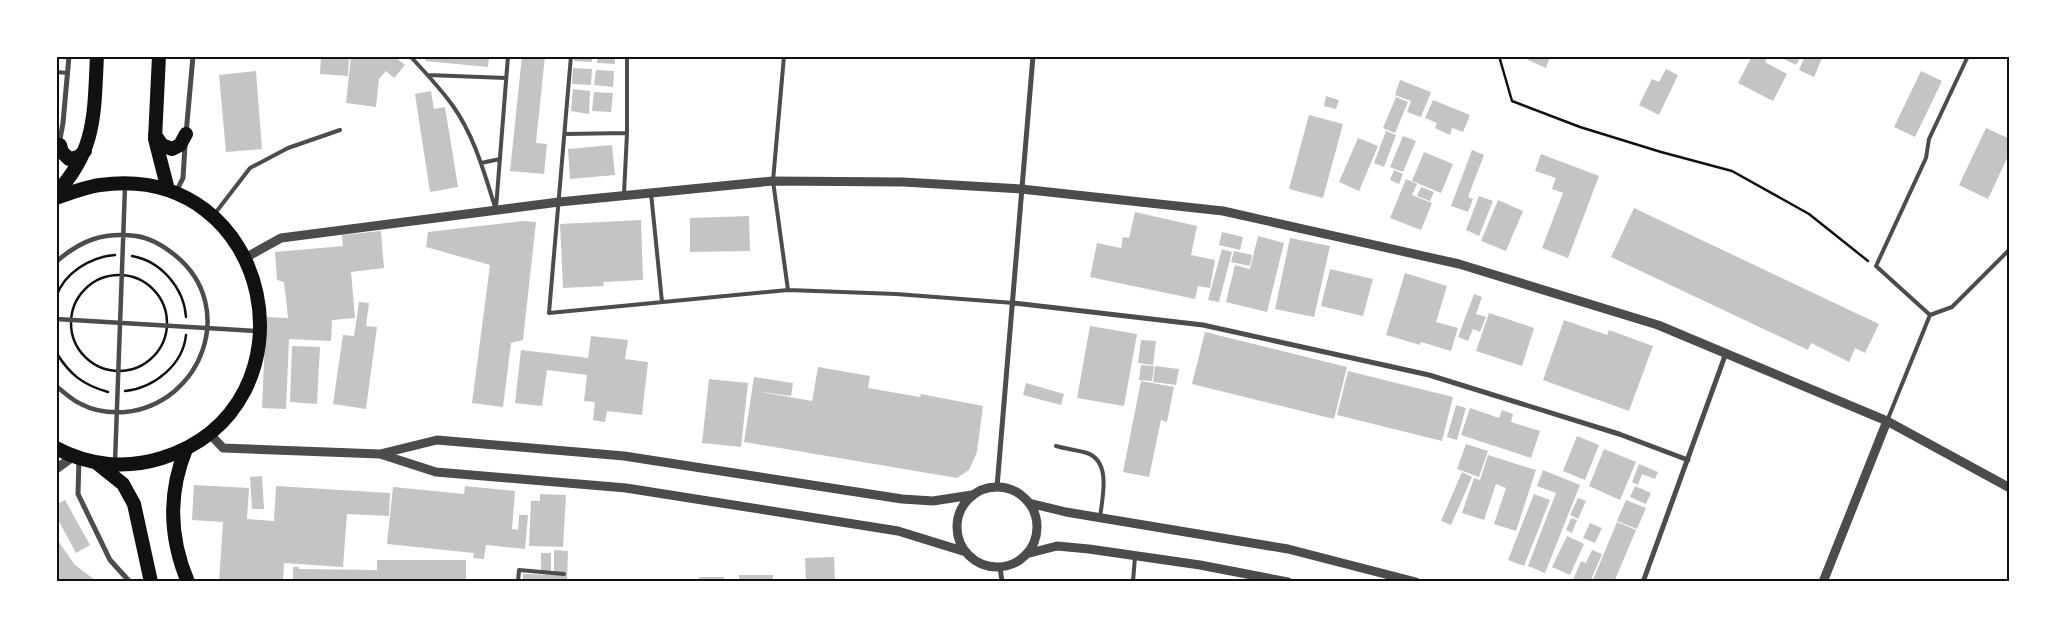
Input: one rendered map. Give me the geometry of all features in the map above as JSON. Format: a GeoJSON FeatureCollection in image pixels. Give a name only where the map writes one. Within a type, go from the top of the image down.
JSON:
{"type":"FeatureCollection","features":[{"type":"Feature","properties":{"kind":"highway"},"geometry":{"type":"LineString","coordinates":[[56,193],[74,170],[87,148],[94,122],[97,56]]}},
{"type":"Feature","properties":{"kind":"highway"},"geometry":{"type":"LineString","coordinates":[[159,56],[156,150],[172,191]]}},
{"type":"Feature","properties":{"kind":"highway"},"geometry":{"type":"LineString","coordinates":[[155,135],[162,145],[172,149],[180,145],[186,134]]}},
{"type":"Feature","properties":{"kind":"highway"},"geometry":{"type":"LineString","coordinates":[[60,145],[62,152],[69,159],[78,157],[87,148]]}},
{"type":"Feature","properties":{"kind":"highway"},"geometry":{"type":"LineString","coordinates":[[56,198],[99,185],[125,183],[141,184],[172,191],[192,200],[213,216],[232,238],[245,258],[257,288],[261,331],[256,360],[246,387],[229,414],[186,449],[148,462],[115,465],[98,464],[56,448]]}},
{"type":"Feature","properties":{"kind":"highway"},"geometry":{"type":"LineString","coordinates":[[186,449],[177,471],[172,511],[176,551],[188,582]]}},
{"type":"Feature","properties":{"kind":"highway"},"geometry":{"type":"LineString","coordinates":[[98,464],[123,484],[134,504],[151,582]]}},
{"type":"Feature","properties":{"kind":"street"},"geometry":{"type":"LineString","coordinates":[[56,160],[60,145],[69,56]]}},
{"type":"Feature","properties":{"kind":"street"},"geometry":{"type":"LineString","coordinates":[[172,191],[183,178],[193,56]]}},
{"type":"Feature","properties":{"kind":"street"},"geometry":{"type":"LineString","coordinates":[[997,487],[1014,303],[1021,189],[1033,56]]}},
{"type":"Feature","properties":{"kind":"street"},"geometry":{"type":"LineString","coordinates":[[245,258],[281,238],[559,202],[773,181],[903,182],[1021,189],[1223,212],[1459,264],[1658,325],[1887,422],[2010,488]]}},
{"type":"Feature","properties":{"kind":"street"},"geometry":{"type":"LineString","coordinates":[[115,465],[125,183]]}},
{"type":"Feature","properties":{"kind":"street"},"geometry":{"type":"LineString","coordinates":[[56,262],[70,249],[91,239],[123,234],[143,237],[164,246],[187,265],[202,290],[207,312],[206,345],[193,373],[176,392],[156,405],[136,411],[117,413],[102,411],[81,404],[56,386]]}},
{"type":"Feature","properties":{"kind":"street"},"geometry":{"type":"LineString","coordinates":[[1014,303],[1203,325],[1429,375],[1619,434],[1688,460]]}},
{"type":"Feature","properties":{"kind":"street"},"geometry":{"type":"LineString","coordinates":[[56,319],[261,331]]}},
{"type":"Feature","properties":{"kind":"street"},"geometry":{"type":"LineString","coordinates":[[1643,582],[1726,353]]}},
{"type":"Feature","properties":{"kind":"street"},"geometry":{"type":"LineString","coordinates":[[1824,582],[1887,422]]}},
{"type":"Feature","properties":{"kind":"street"},"geometry":{"type":"LineString","coordinates":[[209,432],[224,448],[380,454],[436,472],[626,488],[898,531],[966,552],[987,566],[1000,567],[1014,563],[1026,554],[1034,542],[1037,528],[1035,515],[1029,503],[1020,494],[1009,489],[997,487],[988,488],[972,496],[933,501],[902,499],[624,456],[437,440],[380,454]]}},
{"type":"Feature","properties":{"kind":"street"},"geometry":{"type":"LineString","coordinates":[[56,469],[76,457],[78,494],[110,560],[129,581]]}},
{"type":"Feature","properties":{"kind":"street"},"geometry":{"type":"LineString","coordinates":[[966,552],[959,538],[958,522],[962,508],[972,496]]}},
{"type":"Feature","properties":{"kind":"street"},"geometry":{"type":"LineString","coordinates":[[1029,503],[1066,512],[1288,549],[1416,582]]}},
{"type":"Feature","properties":{"kind":"street"},"geometry":{"type":"LineString","coordinates":[[1026,554],[1057,546],[1200,565],[1288,582]]}},
{"type":"Feature","properties":{"kind":"street"},"geometry":{"type":"LineString","coordinates":[[1000,567],[1002,582]]}},
{"type":"Feature","properties":{"kind":"lane"},"geometry":{"type":"LineString","coordinates":[[410,56],[454,108],[481,163],[496,210]]}},
{"type":"Feature","properties":{"kind":"lane"},"geometry":{"type":"LineString","coordinates":[[496,210],[508,56]]}},
{"type":"Feature","properties":{"kind":"lane"},"geometry":{"type":"LineString","coordinates":[[571,56],[549,313],[788,290],[896,294],[1014,303]]}},
{"type":"Feature","properties":{"kind":"lane"},"geometry":{"type":"LineString","coordinates":[[624,195],[627,134],[627,56]]}},
{"type":"Feature","properties":{"kind":"lane"},"geometry":{"type":"LineString","coordinates":[[784,56],[773,181],[788,290]]}},
{"type":"Feature","properties":{"kind":"lane"},"geometry":{"type":"LineString","coordinates":[[1930,315],[1876,266],[1926,158],[1929,139],[1968,56]]}},
{"type":"Feature","properties":{"kind":"lane"},"geometry":{"type":"LineString","coordinates":[[56,72],[68,73]]}},
{"type":"Feature","properties":{"kind":"lane"},"geometry":{"type":"LineString","coordinates":[[428,75],[506,78]]}},
{"type":"Feature","properties":{"kind":"lane"},"geometry":{"type":"LineString","coordinates":[[213,216],[250,168],[288,148],[340,130]]}},
{"type":"Feature","properties":{"kind":"lane"},"geometry":{"type":"LineString","coordinates":[[565,134],[627,134]]}},
{"type":"Feature","properties":{"kind":"lane"},"geometry":{"type":"LineString","coordinates":[[481,163],[500,160]]}},
{"type":"Feature","properties":{"kind":"lane"},"geometry":{"type":"LineString","coordinates":[[651,193],[662,302]]}},
{"type":"Feature","properties":{"kind":"lane"},"geometry":{"type":"LineString","coordinates":[[1887,422],[1930,315],[1952,307],[2010,249]]}},
{"type":"Feature","properties":{"kind":"lane"},"geometry":{"type":"LineString","coordinates":[[1056,446],[1089,454],[1098,460],[1104,471],[1100,518]]}},
{"type":"Feature","properties":{"kind":"lane"},"geometry":{"type":"LineString","coordinates":[[1132,582],[1135,556]]}},
{"type":"Feature","properties":{"kind":"lane"},"geometry":{"type":"LineString","coordinates":[[518,582],[520,570],[564,574]]}},
{"type":"Feature","properties":{"kind":"path"},"geometry":{"type":"LineString","coordinates":[[1499,56],[1512,101],[1580,127],[1732,171],[1809,214],[1876,266]]}},
{"type":"Feature","properties":{"kind":"path"},"geometry":{"type":"LineString","coordinates":[[56,297],[66,280],[81,266],[97,258],[122,255],[137,257],[153,264],[171,279],[183,298],[186,327],[185,340]]}},
{"type":"Feature","properties":{"kind":"building"},"geometry":{"type":"Polygon","coordinates":[[[321,56],[349,56],[348,76],[320,74],[321,56]]]}},
{"type":"Feature","properties":{"kind":"building"},"geometry":{"type":"Polygon","coordinates":[[[351,56],[394,56],[405,65],[394,78],[386,71],[379,79],[376,107],[346,103],[351,56]]]}},
{"type":"Feature","properties":{"kind":"building"},"geometry":{"type":"Polygon","coordinates":[[[426,56],[489,56],[488,67],[425,61],[426,56]]]}},
{"type":"Feature","properties":{"kind":"building"},"geometry":{"type":"Polygon","coordinates":[[[522,56],[545,56],[536,143],[547,144],[544,174],[510,171],[522,56]]]}},
{"type":"Feature","properties":{"kind":"building"},"geometry":{"type":"Polygon","coordinates":[[[574,56],[592,56],[592,62],[574,61],[574,56]]]}},
{"type":"Feature","properties":{"kind":"building"},"geometry":{"type":"Polygon","coordinates":[[[598,56],[615,56],[615,64],[597,63],[598,56]]]}},
{"type":"Feature","properties":{"kind":"building"},"geometry":{"type":"Polygon","coordinates":[[[1530,56],[1550,56],[1546,68],[1528,60],[1530,56]]]}},
{"type":"Feature","properties":{"kind":"building"},"geometry":{"type":"Polygon","coordinates":[[[1752,56],[1768,56],[1765,62],[1787,74],[1773,101],[1738,83],[1752,56]]]}},
{"type":"Feature","properties":{"kind":"building"},"geometry":{"type":"Polygon","coordinates":[[[1778,56],[1801,56],[1796,65],[1778,56]]]}},
{"type":"Feature","properties":{"kind":"building"},"geometry":{"type":"Polygon","coordinates":[[[1805,56],[1823,56],[1814,77],[1799,70],[1805,56]]]}},
{"type":"Feature","properties":{"kind":"building"},"geometry":{"type":"Polygon","coordinates":[[[573,68],[592,69],[591,85],[572,84],[573,68]]]}},
{"type":"Feature","properties":{"kind":"building"},"geometry":{"type":"Polygon","coordinates":[[[1666,69],[1678,75],[1659,115],[1639,105],[1652,79],[1659,82],[1666,69]]]}},
{"type":"Feature","properties":{"kind":"building"},"geometry":{"type":"Polygon","coordinates":[[[596,70],[614,71],[613,87],[594,85],[596,70]]]}},
{"type":"Feature","properties":{"kind":"building"},"geometry":{"type":"Polygon","coordinates":[[[256,71],[262,149],[226,152],[219,75],[256,71]]]}},
{"type":"Feature","properties":{"kind":"building"},"geometry":{"type":"Polygon","coordinates":[[[1921,71],[1942,81],[1915,137],[1894,127],[1921,71]]]}},
{"type":"Feature","properties":{"kind":"building"},"geometry":{"type":"Polygon","coordinates":[[[1400,80],[1431,92],[1421,117],[1407,112],[1411,101],[1395,95],[1400,80]]]}},
{"type":"Feature","properties":{"kind":"building"},"geometry":{"type":"Polygon","coordinates":[[[573,89],[590,91],[589,114],[571,111],[573,89]]]}},
{"type":"Feature","properties":{"kind":"building"},"geometry":{"type":"Polygon","coordinates":[[[431,91],[434,109],[445,107],[458,187],[430,192],[415,94],[431,91]]]}},
{"type":"Feature","properties":{"kind":"building"},"geometry":{"type":"Polygon","coordinates":[[[594,92],[613,93],[611,112],[592,111],[594,92]]]}},
{"type":"Feature","properties":{"kind":"building"},"geometry":{"type":"Polygon","coordinates":[[[1326,96],[1339,100],[1336,109],[1324,106],[1326,96]]]}},
{"type":"Feature","properties":{"kind":"building"},"geometry":{"type":"Polygon","coordinates":[[[1396,97],[1408,102],[1395,133],[1383,128],[1396,97]]]}},
{"type":"Feature","properties":{"kind":"building"},"geometry":{"type":"Polygon","coordinates":[[[1433,100],[1470,115],[1463,132],[1452,128],[1450,135],[1435,128],[1437,123],[1425,118],[1433,100]]]}},
{"type":"Feature","properties":{"kind":"building"},"geometry":{"type":"Polygon","coordinates":[[[1309,115],[1343,124],[1323,198],[1289,189],[1309,115]]]}},
{"type":"Feature","properties":{"kind":"building"},"geometry":{"type":"Polygon","coordinates":[[[1986,128],[2010,139],[2010,152],[1988,199],[1959,185],[1986,128]]]}},
{"type":"Feature","properties":{"kind":"building"},"geometry":{"type":"Polygon","coordinates":[[[1386,131],[1396,135],[1384,167],[1374,163],[1386,131]]]}},
{"type":"Feature","properties":{"kind":"building"},"geometry":{"type":"Polygon","coordinates":[[[1403,136],[1416,141],[1403,172],[1390,167],[1403,136]]]}},
{"type":"Feature","properties":{"kind":"building"},"geometry":{"type":"Polygon","coordinates":[[[1358,138],[1378,146],[1359,191],[1339,182],[1358,138]]]}},
{"type":"Feature","properties":{"kind":"building"},"geometry":{"type":"Polygon","coordinates":[[[612,145],[615,175],[570,179],[568,149],[612,145]]]}},
{"type":"Feature","properties":{"kind":"building"},"geometry":{"type":"Polygon","coordinates":[[[1472,150],[1484,155],[1468,197],[1473,199],[1468,212],[1451,206],[1472,150]]]}},
{"type":"Feature","properties":{"kind":"building"},"geometry":{"type":"Polygon","coordinates":[[[1424,152],[1453,164],[1441,193],[1412,181],[1424,152]]]}},
{"type":"Feature","properties":{"kind":"building"},"geometry":{"type":"Polygon","coordinates":[[[1541,154],[1599,176],[1568,258],[1542,248],[1563,193],[1552,189],[1556,178],[1535,171],[1541,154]]]}},
{"type":"Feature","properties":{"kind":"building"},"geometry":{"type":"Polygon","coordinates":[[[1394,170],[1403,174],[1399,184],[1390,180],[1394,170]]]}},
{"type":"Feature","properties":{"kind":"building"},"geometry":{"type":"Polygon","coordinates":[[[1406,179],[1417,184],[1412,195],[1432,203],[1421,230],[1390,218],[1406,179]]]}},
{"type":"Feature","properties":{"kind":"building"},"geometry":{"type":"Polygon","coordinates":[[[1421,187],[1434,192],[1430,201],[1417,196],[1421,187]]]}},
{"type":"Feature","properties":{"kind":"building"},"geometry":{"type":"Polygon","coordinates":[[[1479,196],[1493,201],[1479,236],[1466,230],[1479,196]]]}},
{"type":"Feature","properties":{"kind":"building"},"geometry":{"type":"Polygon","coordinates":[[[1498,200],[1523,211],[1506,251],[1481,241],[1498,200]]]}},
{"type":"Feature","properties":{"kind":"building"},"geometry":{"type":"Polygon","coordinates":[[[1634,208],[1879,324],[1865,353],[1855,348],[1849,362],[1811,343],[1808,350],[1611,257],[1634,208]]]}},
{"type":"Feature","properties":{"kind":"building"},"geometry":{"type":"Polygon","coordinates":[[[1135,212],[1197,226],[1191,255],[1215,260],[1210,288],[1198,286],[1195,299],[1090,277],[1097,243],[1121,248],[1123,237],[1129,238],[1135,212]]]}},
{"type":"Feature","properties":{"kind":"building"},"geometry":{"type":"Polygon","coordinates":[[[749,216],[750,251],[690,252],[690,218],[749,216]]]}},
{"type":"Feature","properties":{"kind":"building"},"geometry":{"type":"Polygon","coordinates":[[[641,220],[643,280],[603,282],[604,286],[563,288],[560,224],[641,220]]]}},
{"type":"Feature","properties":{"kind":"building"},"geometry":{"type":"Polygon","coordinates":[[[523,221],[536,222],[523,340],[511,343],[503,407],[472,403],[490,265],[426,247],[428,232],[523,221]]]}},
{"type":"Feature","properties":{"kind":"building"},"geometry":{"type":"Polygon","coordinates":[[[381,231],[384,268],[351,272],[355,318],[332,320],[331,341],[289,339],[286,409],[262,408],[266,317],[288,318],[284,282],[277,280],[275,252],[343,246],[342,235],[381,231]]]}},
{"type":"Feature","properties":{"kind":"building"},"geometry":{"type":"Polygon","coordinates":[[[1222,232],[1243,237],[1240,250],[1219,245],[1222,232]]]}},
{"type":"Feature","properties":{"kind":"building"},"geometry":{"type":"Polygon","coordinates":[[[1258,236],[1284,243],[1267,312],[1226,302],[1235,265],[1250,269],[1258,236]]]}},
{"type":"Feature","properties":{"kind":"building"},"geometry":{"type":"Polygon","coordinates":[[[1290,238],[1330,246],[1314,317],[1275,309],[1290,238]]]}},
{"type":"Feature","properties":{"kind":"building"},"geometry":{"type":"Polygon","coordinates":[[[1222,249],[1232,252],[1219,302],[1208,300],[1222,249]]]}},
{"type":"Feature","properties":{"kind":"building"},"geometry":{"type":"Polygon","coordinates":[[[1234,251],[1252,255],[1250,266],[1231,262],[1234,251]]]}},
{"type":"Feature","properties":{"kind":"building"},"geometry":{"type":"Polygon","coordinates":[[[1330,269],[1373,279],[1363,316],[1321,306],[1330,269]]]}},
{"type":"Feature","properties":{"kind":"building"},"geometry":{"type":"Polygon","coordinates":[[[1405,273],[1447,286],[1436,322],[1458,328],[1451,351],[1421,342],[1420,345],[1386,335],[1405,273]]]}},
{"type":"Feature","properties":{"kind":"building"},"geometry":{"type":"Polygon","coordinates":[[[1474,294],[1482,297],[1476,314],[1486,317],[1480,332],[1473,329],[1468,341],[1458,337],[1474,294]]]}},
{"type":"Feature","properties":{"kind":"building"},"geometry":{"type":"Polygon","coordinates":[[[359,302],[369,303],[366,326],[377,327],[366,409],[333,404],[343,335],[354,336],[359,302]]]}},
{"type":"Feature","properties":{"kind":"building"},"geometry":{"type":"Polygon","coordinates":[[[1489,313],[1534,328],[1522,366],[1476,351],[1489,313]]]}},
{"type":"Feature","properties":{"kind":"building"},"geometry":{"type":"Polygon","coordinates":[[[1564,320],[1607,335],[1609,330],[1653,346],[1629,411],[1543,380],[1564,320]]]}},
{"type":"Feature","properties":{"kind":"building"},"geometry":{"type":"Polygon","coordinates":[[[1090,326],[1137,334],[1124,406],[1077,398],[1090,326]]]}},
{"type":"Feature","properties":{"kind":"building"},"geometry":{"type":"Polygon","coordinates":[[[1205,332],[1347,367],[1334,419],[1192,384],[1205,332]]]}},
{"type":"Feature","properties":{"kind":"building"},"geometry":{"type":"Polygon","coordinates":[[[591,336],[628,340],[625,359],[648,362],[642,415],[607,411],[605,422],[593,420],[595,402],[584,401],[587,375],[547,370],[542,406],[515,403],[521,350],[588,358],[591,336]]]}},
{"type":"Feature","properties":{"kind":"building"},"geometry":{"type":"Polygon","coordinates":[[[1141,340],[1156,341],[1153,365],[1138,363],[1141,340]]]}},
{"type":"Feature","properties":{"kind":"building"},"geometry":{"type":"Polygon","coordinates":[[[292,346],[320,347],[317,404],[290,402],[292,346]]]}},
{"type":"Feature","properties":{"kind":"building"},"geometry":{"type":"Polygon","coordinates":[[[1141,365],[1154,366],[1152,381],[1139,380],[1141,365]]]}},
{"type":"Feature","properties":{"kind":"building"},"geometry":{"type":"Polygon","coordinates":[[[1155,366],[1179,369],[1176,385],[1153,382],[1155,366]]]}},
{"type":"Feature","properties":{"kind":"building"},"geometry":{"type":"Polygon","coordinates":[[[818,367],[870,376],[868,388],[920,397],[921,394],[983,406],[977,452],[969,470],[957,478],[744,442],[754,377],[793,383],[791,396],[755,391],[812,401],[818,367]]]}},
{"type":"Feature","properties":{"kind":"building"},"geometry":{"type":"Polygon","coordinates":[[[1348,371],[1453,397],[1442,441],[1337,415],[1348,371]]]}},
{"type":"Feature","properties":{"kind":"building"},"geometry":{"type":"Polygon","coordinates":[[[709,379],[748,383],[741,447],[702,443],[709,379]]]}},
{"type":"Feature","properties":{"kind":"building"},"geometry":{"type":"Polygon","coordinates":[[[1141,381],[1174,387],[1167,422],[1161,420],[1149,477],[1123,472],[1141,381]]]}},
{"type":"Feature","properties":{"kind":"building"},"geometry":{"type":"Polygon","coordinates":[[[1026,383],[1064,394],[1061,405],[1023,395],[1026,383]]]}},
{"type":"Feature","properties":{"kind":"building"},"geometry":{"type":"Polygon","coordinates":[[[1456,405],[1466,408],[1457,440],[1447,437],[1456,405]]]}},
{"type":"Feature","properties":{"kind":"building"},"geometry":{"type":"Polygon","coordinates":[[[1470,408],[1499,418],[1502,410],[1513,414],[1511,422],[1540,431],[1531,458],[1461,435],[1470,408]]]}},
{"type":"Feature","properties":{"kind":"building"},"geometry":{"type":"Polygon","coordinates":[[[1577,436],[1599,445],[1585,480],[1563,471],[1577,436]]]}},
{"type":"Feature","properties":{"kind":"building"},"geometry":{"type":"Polygon","coordinates":[[[1466,444],[1488,451],[1479,477],[1457,469],[1466,444]]]}},
{"type":"Feature","properties":{"kind":"building"},"geometry":{"type":"Polygon","coordinates":[[[1604,449],[1636,462],[1620,500],[1589,486],[1604,449]]]}},
{"type":"Feature","properties":{"kind":"building"},"geometry":{"type":"Polygon","coordinates":[[[1488,455],[1536,470],[1516,531],[1494,524],[1506,488],[1496,484],[1484,520],[1462,513],[1474,478],[1480,480],[1488,455]]]}},
{"type":"Feature","properties":{"kind":"building"},"geometry":{"type":"Polygon","coordinates":[[[1639,464],[1658,472],[1655,479],[1642,474],[1638,485],[1632,482],[1639,464]]]}},
{"type":"Feature","properties":{"kind":"building"},"geometry":{"type":"Polygon","coordinates":[[[1543,470],[1580,485],[1545,573],[1528,566],[1556,493],[1537,486],[1543,470]]]}},
{"type":"Feature","properties":{"kind":"building"},"geometry":{"type":"Polygon","coordinates":[[[1462,472],[1472,477],[1451,525],[1441,521],[1462,472]]]}},
{"type":"Feature","properties":{"kind":"building"},"geometry":{"type":"Polygon","coordinates":[[[262,476],[264,509],[252,509],[250,477],[262,476]]]}},
{"type":"Feature","properties":{"kind":"building"},"geometry":{"type":"Polygon","coordinates":[[[194,485],[249,488],[247,519],[274,521],[276,486],[390,493],[389,516],[347,514],[343,567],[284,563],[283,582],[219,582],[223,522],[192,520],[194,485]]]}},
{"type":"Feature","properties":{"kind":"building"},"geometry":{"type":"Polygon","coordinates":[[[465,486],[515,491],[512,529],[518,530],[519,515],[528,515],[525,549],[486,545],[484,559],[473,558],[474,553],[387,544],[393,487],[464,494],[465,486]]]}},
{"type":"Feature","properties":{"kind":"building"},"geometry":{"type":"Polygon","coordinates":[[[1635,486],[1651,493],[1646,504],[1630,497],[1635,486]]]}},
{"type":"Feature","properties":{"kind":"building"},"geometry":{"type":"Polygon","coordinates":[[[540,494],[566,495],[563,547],[529,546],[531,501],[540,501],[540,494]]]}},
{"type":"Feature","properties":{"kind":"building"},"geometry":{"type":"Polygon","coordinates":[[[1534,494],[1550,500],[1524,566],[1508,560],[1534,494]]]}},
{"type":"Feature","properties":{"kind":"building"},"geometry":{"type":"Polygon","coordinates":[[[1578,498],[1586,501],[1578,519],[1570,515],[1578,498]]]}},
{"type":"Feature","properties":{"kind":"building"},"geometry":{"type":"Polygon","coordinates":[[[65,500],[90,545],[76,553],[56,516],[56,505],[65,500]]]}},
{"type":"Feature","properties":{"kind":"building"},"geometry":{"type":"Polygon","coordinates":[[[1626,500],[1646,508],[1637,529],[1617,521],[1626,500]]]}},
{"type":"Feature","properties":{"kind":"building"},"geometry":{"type":"Polygon","coordinates":[[[1571,518],[1577,520],[1572,533],[1566,530],[1571,518]]]}},
{"type":"Feature","properties":{"kind":"building"},"geometry":{"type":"Polygon","coordinates":[[[1617,522],[1636,530],[1614,582],[1592,582],[1617,522]]]}},
{"type":"Feature","properties":{"kind":"building"},"geometry":{"type":"Polygon","coordinates":[[[1590,523],[1602,528],[1595,543],[1583,538],[1590,523]]]}},
{"type":"Feature","properties":{"kind":"building"},"geometry":{"type":"Polygon","coordinates":[[[1567,536],[1584,544],[1570,575],[1552,567],[1567,536]]]}},
{"type":"Feature","properties":{"kind":"building"},"geometry":{"type":"Polygon","coordinates":[[[56,538],[75,565],[95,580],[94,582],[56,582],[56,538]]]}},
{"type":"Feature","properties":{"kind":"building"},"geometry":{"type":"Polygon","coordinates":[[[554,550],[568,551],[567,582],[523,582],[523,574],[554,575],[554,550]]]}},
{"type":"Feature","properties":{"kind":"building"},"geometry":{"type":"Polygon","coordinates":[[[1592,550],[1602,554],[1590,582],[1572,582],[1581,561],[1586,563],[1592,550]]]}},
{"type":"Feature","properties":{"kind":"building"},"geometry":{"type":"Polygon","coordinates":[[[541,553],[551,553],[551,571],[541,571],[541,553]]]}},
{"type":"Feature","properties":{"kind":"building"},"geometry":{"type":"Polygon","coordinates":[[[834,557],[835,582],[806,582],[805,558],[834,557]]]}},
{"type":"Feature","properties":{"kind":"building"},"geometry":{"type":"Polygon","coordinates":[[[377,560],[466,560],[466,582],[293,582],[293,567],[299,567],[299,569],[377,570],[377,560]]]}},
{"type":"Feature","properties":{"kind":"building"},"geometry":{"type":"Polygon","coordinates":[[[739,575],[773,575],[773,582],[739,582],[739,575]]]}},
{"type":"Feature","properties":{"kind":"building"},"geometry":{"type":"Polygon","coordinates":[[[699,577],[724,577],[724,582],[699,582],[699,577]]]}}]}
